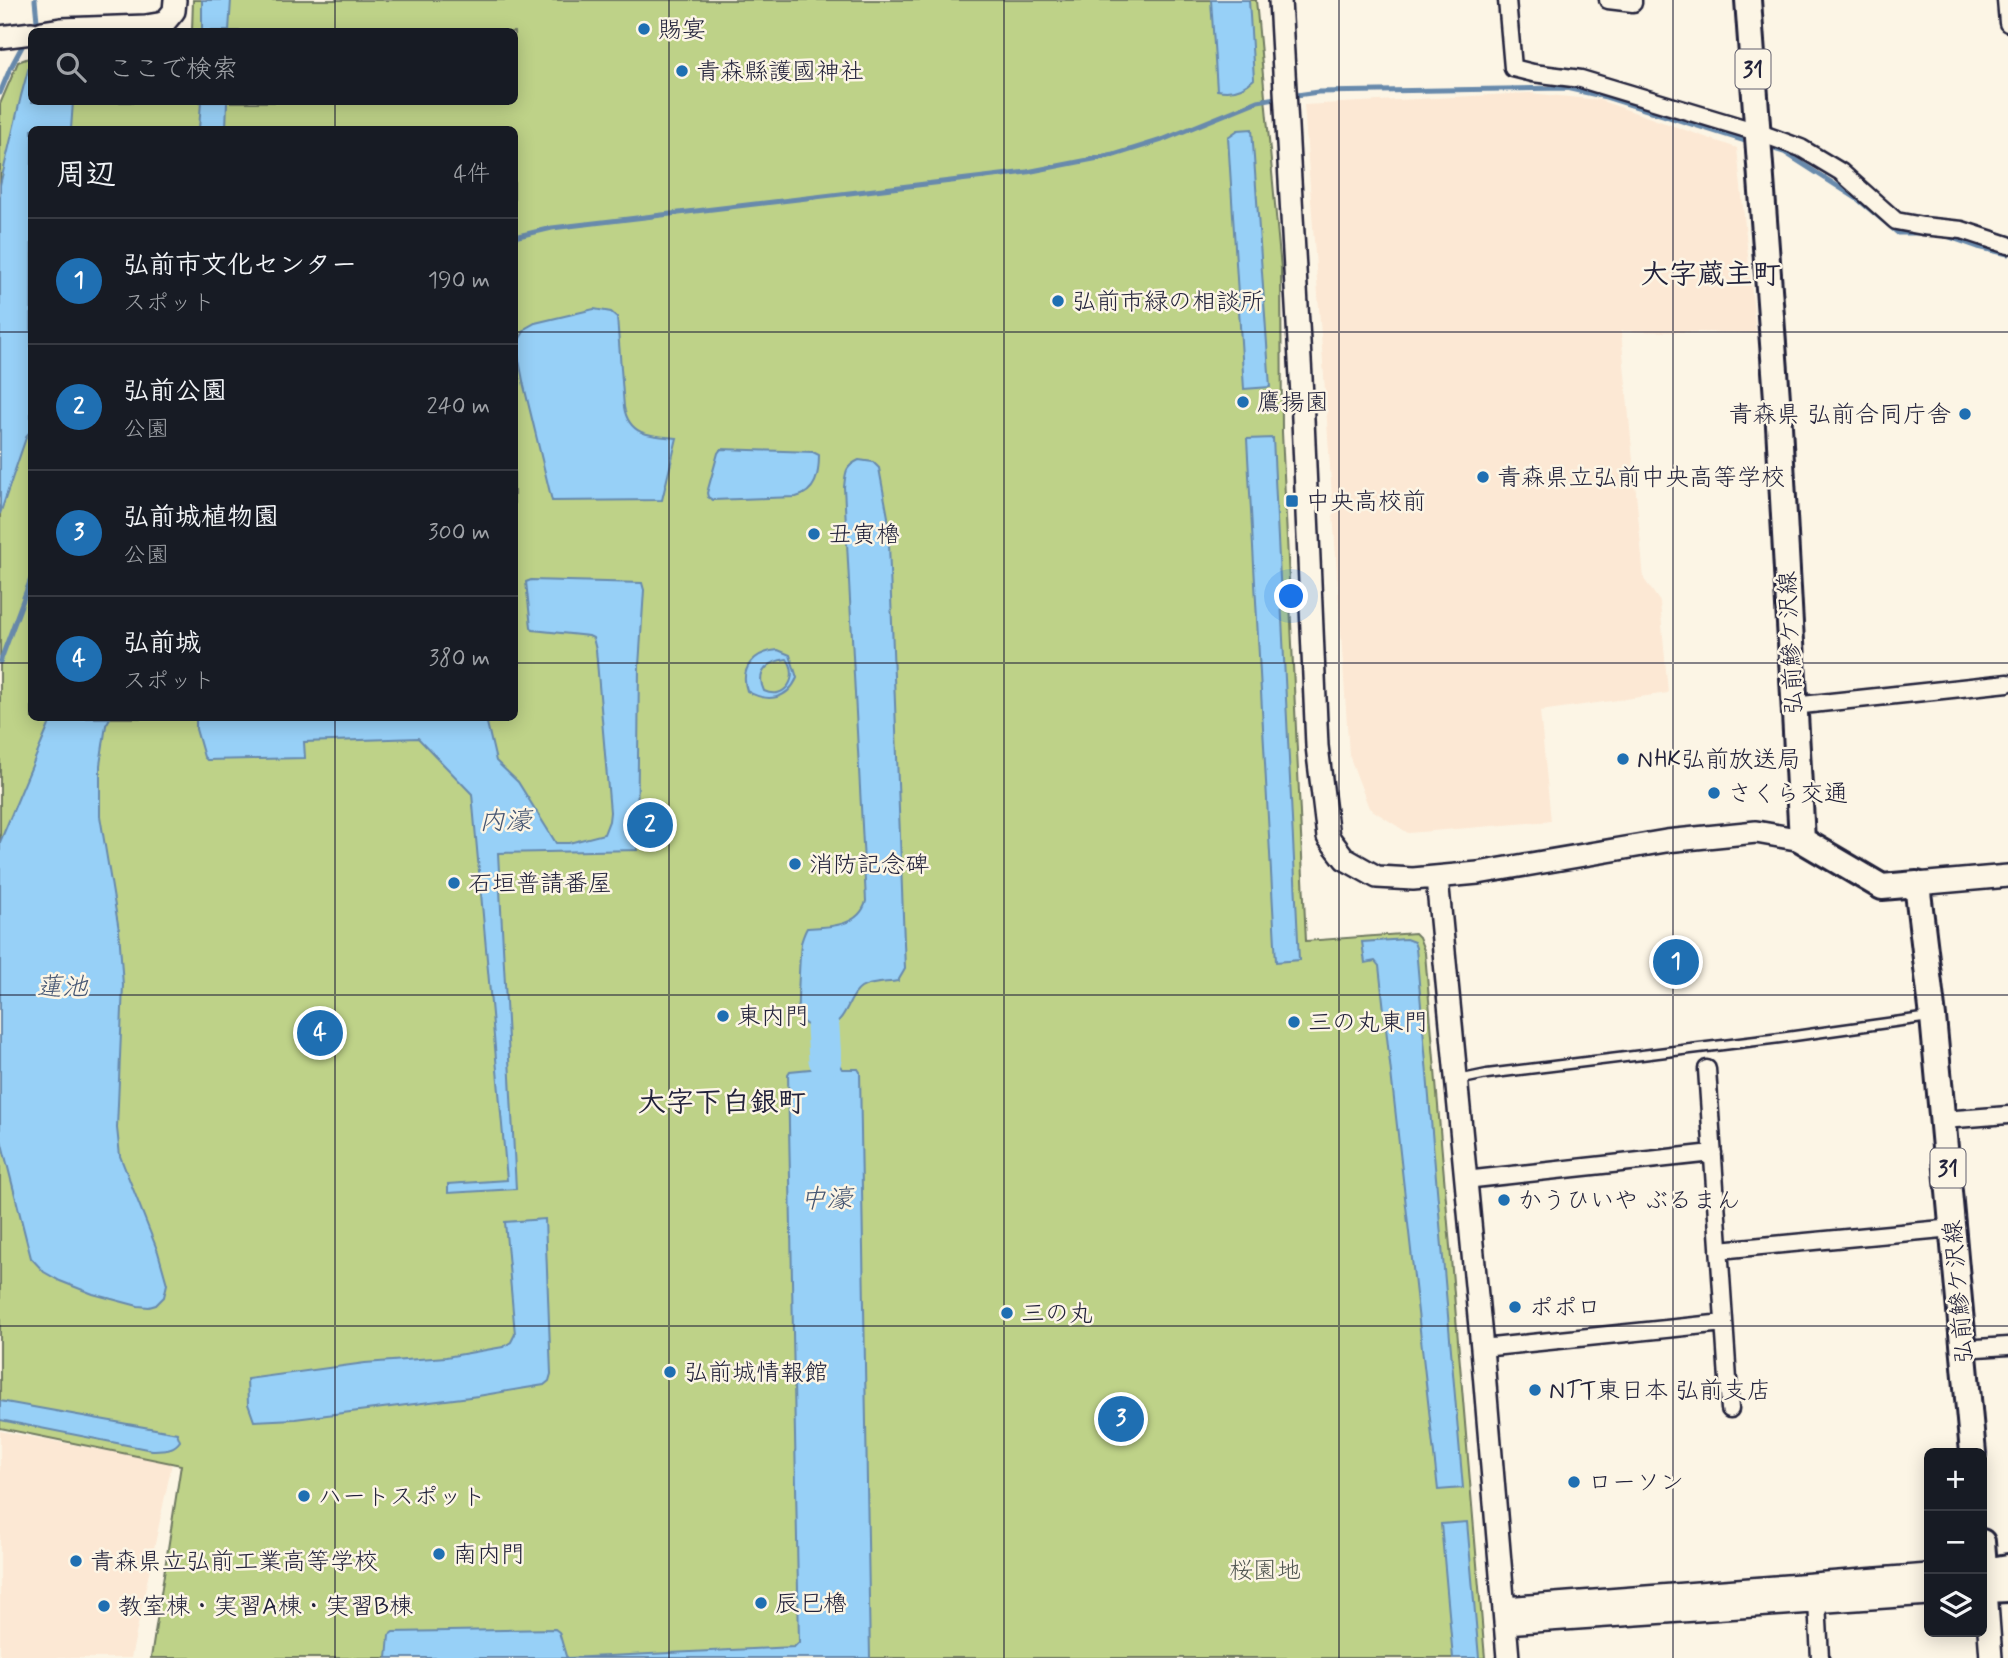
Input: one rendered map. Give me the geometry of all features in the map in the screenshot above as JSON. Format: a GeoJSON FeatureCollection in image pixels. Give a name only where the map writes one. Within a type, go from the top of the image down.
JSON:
{"type":"FeatureCollection","features":[{"type":"Feature","properties":{"kind":"main road","name":"弘前鰺ケ沢線"},"geometry":{"type":"LineString","coordinates":[[1748,0],[1779,426],[1802,840]]}},
{"type":"Feature","properties":{"kind":"main road"},"geometry":{"type":"LineString","coordinates":[[1802,840],[1882,887],[1917,884]]}},
{"type":"Feature","properties":{"kind":"main road","name":"弘前鰺ケ沢線"},"geometry":{"type":"LineString","coordinates":[[1917,884],[1933,1017],[1972,1448]]}},
{"type":"Feature","properties":{"kind":"main road"},"geometry":{"type":"LineString","coordinates":[[1987,1561],[1992,1580]]}},
{"type":"Feature","properties":{"kind":"street"},"geometry":{"type":"LineString","coordinates":[[99,28],[164,23],[174,12],[175,0]]}},
{"type":"Feature","properties":{"kind":"street"},"geometry":{"type":"LineString","coordinates":[[1280,0],[1304,432],[1317,746],[1328,837],[1345,859],[1377,877],[1413,879],[1478,873],[1665,841],[1756,832],[1802,840]]}},
{"type":"Feature","properties":{"kind":"street"},"geometry":{"type":"LineString","coordinates":[[1507,0],[1513,68],[1581,79],[1758,140],[1801,148],[1841,172],[1896,221],[1962,230],[2008,245]]}},
{"type":"Feature","properties":{"kind":"street"},"geometry":{"type":"LineString","coordinates":[[1608,0],[1633,3],[1633,0]]}},
{"type":"Feature","properties":{"kind":"street"},"geometry":{"type":"LineString","coordinates":[[2007,0],[2008,23]]}},
{"type":"Feature","properties":{"kind":"street"},"geometry":{"type":"LineString","coordinates":[[2,37],[28,34]]}},
{"type":"Feature","properties":{"kind":"street"},"geometry":{"type":"LineString","coordinates":[[1793,706],[2008,683]]}},
{"type":"Feature","properties":{"kind":"street"},"geometry":{"type":"LineString","coordinates":[[1917,884],[2008,876]]}},
{"type":"Feature","properties":{"kind":"street"},"geometry":{"type":"LineString","coordinates":[[1437,878],[1482,1348],[1508,1658]]}},
{"type":"Feature","properties":{"kind":"street"},"geometry":{"type":"LineString","coordinates":[[1707,1069],[1730,1409]]}},
{"type":"Feature","properties":{"kind":"street"},"geometry":{"type":"LineString","coordinates":[[1943,1120],[2008,1115]]}},
{"type":"Feature","properties":{"kind":"street"},"geometry":{"type":"LineString","coordinates":[[1465,1180],[1713,1153]]}},
{"type":"Feature","properties":{"kind":"street"},"geometry":{"type":"LineString","coordinates":[[1719,1250],[1953,1228]]}},
{"type":"Feature","properties":{"kind":"street"},"geometry":{"type":"LineString","coordinates":[[1482,1348],[1724,1323]]}},
{"type":"Feature","properties":{"kind":"street"},"geometry":{"type":"LineString","coordinates":[[1962,1349],[2008,1346]]}},
{"type":"Feature","properties":{"kind":"street"},"geometry":{"type":"LineString","coordinates":[[1505,1615],[1924,1575]]}},
{"type":"Feature","properties":{"kind":"street"},"geometry":{"type":"LineString","coordinates":[[1991,1658],[1992,1580]]}},
{"type":"Feature","properties":{"kind":"street"},"geometry":{"type":"LineString","coordinates":[[1505,1615],[1817,1602],[1924,1594]]}},
{"type":"Feature","properties":{"kind":"street"},"geometry":{"type":"LineString","coordinates":[[1817,1602],[1820,1658]]}},
{"type":"Feature","properties":{"kind":"lane"},"geometry":{"type":"LineString","coordinates":[[1455,1080],[1933,1017]]}},
{"type":"Feature","properties":{"kind":"shaded area","name":"青森県立弘前中央高等学校"},"geometry":{"type":"Polygon","coordinates":[[[1529,93],[1599,100],[1737,148],[1756,333],[1621,331],[1644,579],[1660,602],[1668,693],[1540,711],[1551,821],[1408,833],[1369,808],[1349,755],[1304,105],[1529,93]]]}},
{"type":"Feature","properties":{"kind":"shaded area","name":"青森県立弘前工業高等学校"},"geometry":{"type":"Polygon","coordinates":[[[0,1431],[172,1463],[131,1658],[0,1658],[0,1431]]]}},
{"type":"Feature","properties":{"kind":"green space","name":"桜園地"},"geometry":{"type":"Polygon","coordinates":[[[193,0],[1256,0],[1281,269],[1282,432],[1306,941],[1415,933],[1425,953],[1485,1658],[151,1658],[181,1465],[0,1428],[0,104],[18,62],[28,58],[28,105],[518,105],[518,28],[192,28],[193,0]]]}},
{"type":"Feature","properties":{"kind":"water"},"geometry":{"type":"Polygon","coordinates":[[[202,0],[231,0],[229,28],[202,28],[202,0]]]}},
{"type":"Feature","properties":{"kind":"water"},"geometry":{"type":"Polygon","coordinates":[[[1211,0],[1249,0],[1254,79],[1237,89],[1217,90],[1211,0]]]}},
{"type":"Feature","properties":{"kind":"water"},"geometry":{"type":"Polygon","coordinates":[[[28,70],[28,105],[73,105],[71,126],[28,126],[28,434],[0,514],[0,185],[28,70]]]}},
{"type":"Feature","properties":{"kind":"water"},"geometry":{"type":"Polygon","coordinates":[[[201,105],[227,105],[226,126],[199,126],[201,105]]]}},
{"type":"Feature","properties":{"kind":"water"},"geometry":{"type":"Polygon","coordinates":[[[1252,129],[1270,387],[1244,389],[1228,137],[1238,130],[1252,129]]]}},
{"type":"Feature","properties":{"kind":"water"},"geometry":{"type":"Polygon","coordinates":[[[594,309],[611,312],[617,317],[627,417],[631,424],[643,433],[677,438],[662,500],[552,501],[518,355],[518,342],[526,328],[535,323],[594,309]]]}},
{"type":"Feature","properties":{"kind":"water"},"geometry":{"type":"Polygon","coordinates":[[[1273,438],[1299,960],[1276,962],[1247,439],[1273,438]]]}},
{"type":"Feature","properties":{"kind":"water"},"geometry":{"type":"Polygon","coordinates":[[[721,449],[813,452],[819,455],[817,476],[808,491],[796,497],[713,500],[707,493],[721,449]]]}},
{"type":"Feature","properties":{"kind":"water"},"geometry":{"type":"Polygon","coordinates":[[[859,460],[873,462],[879,468],[888,517],[905,969],[898,981],[861,988],[838,1021],[832,1026],[817,1028],[805,1024],[798,1014],[801,943],[804,935],[807,928],[834,926],[851,920],[863,909],[866,901],[844,487],[848,468],[859,460]]]}},
{"type":"Feature","properties":{"kind":"water","name":"内濠"},"geometry":{"type":"Polygon","coordinates":[[[526,582],[642,583],[644,590],[639,666],[637,850],[498,853],[516,1189],[448,1193],[448,1184],[507,1180],[472,794],[418,738],[304,742],[305,758],[207,760],[196,729],[196,721],[485,721],[496,761],[518,782],[556,843],[569,843],[604,834],[610,812],[593,638],[533,630],[526,582]]]}},
{"type":"Feature","properties":{"kind":"water"},"geometry":{"type":"Polygon","coordinates":[[[778,650],[790,655],[797,678],[788,691],[769,698],[747,691],[745,675],[751,662],[770,651],[778,650]],[[787,659],[769,665],[761,678],[764,691],[778,693],[784,690],[791,680],[791,666],[787,659]]]}},
{"type":"Feature","properties":{"kind":"water","name":"蓮池"},"geometry":{"type":"Polygon","coordinates":[[[51,721],[108,721],[100,765],[100,816],[119,930],[123,985],[117,1128],[120,1156],[158,1252],[167,1284],[164,1297],[156,1305],[138,1306],[93,1294],[44,1272],[31,1258],[0,1136],[0,842],[51,721]]]}},
{"type":"Feature","properties":{"kind":"water"},"geometry":{"type":"Polygon","coordinates":[[[1406,939],[1414,942],[1416,948],[1463,1488],[1438,1490],[1379,966],[1375,961],[1365,963],[1362,942],[1406,939]]]}},
{"type":"Feature","properties":{"kind":"water","name":"中濠"},"geometry":{"type":"Polygon","coordinates":[[[836,1059],[842,1069],[858,1069],[870,1658],[568,1658],[794,1647],[799,1642],[788,1074],[790,1071],[820,1068],[820,1060],[836,1059]]]}},
{"type":"Feature","properties":{"kind":"water"},"geometry":{"type":"Polygon","coordinates":[[[545,1219],[551,1374],[544,1385],[295,1419],[254,1421],[248,1404],[247,1379],[365,1363],[446,1357],[503,1347],[511,1342],[515,1334],[505,1222],[545,1219]]]}},
{"type":"Feature","properties":{"kind":"water"},"geometry":{"type":"Polygon","coordinates":[[[0,1401],[177,1433],[180,1441],[171,1448],[152,1450],[0,1420],[0,1401]]]}},
{"type":"Feature","properties":{"kind":"water"},"geometry":{"type":"Polygon","coordinates":[[[1467,1522],[1479,1658],[1453,1658],[1441,1524],[1467,1522]]]}},
{"type":"Feature","properties":{"kind":"water"},"geometry":{"type":"Polygon","coordinates":[[[555,1629],[559,1632],[568,1658],[387,1658],[389,1635],[393,1632],[555,1629]]]}},
{"type":"Feature","properties":{"kind":"waterway"},"geometry":{"type":"LineString","coordinates":[[33,28],[37,21],[35,0]]}},
{"type":"Feature","properties":{"kind":"waterway"},"geometry":{"type":"LineString","coordinates":[[0,93],[26,39]]}},
{"type":"Feature","properties":{"kind":"waterway"},"geometry":{"type":"LineString","coordinates":[[1290,96],[1318,92],[1566,88],[1606,97],[1752,143]]}},
{"type":"Feature","properties":{"kind":"waterway"},"geometry":{"type":"LineString","coordinates":[[518,236],[552,228],[1027,172],[1114,155],[1162,140],[1258,101],[1281,97]]}},
{"type":"Feature","properties":{"kind":"waterway"},"geometry":{"type":"LineString","coordinates":[[1765,146],[1784,152],[1859,200],[1898,233],[1920,233]]}},
{"type":"Feature","properties":{"kind":"waterway"},"geometry":{"type":"LineString","coordinates":[[1941,234],[2008,254]]}},
{"type":"Feature","properties":{"kind":"waterway"},"geometry":{"type":"LineString","coordinates":[[0,662],[28,587]]}},
{"type":"Feature","properties":{"kind":"waterway"},"geometry":{"type":"LineString","coordinates":[[823,1028],[825,1060]]}},
{"type":"Feature","properties":{"kind":"place","name":"賜宴"},"geometry":{"type":"Point","coordinates":[644,29]}},
{"type":"Feature","properties":{"kind":"place","name":"青森縣護國神社"},"geometry":{"type":"Point","coordinates":[682,71]}},
{"type":"Feature","properties":{"kind":"place","name":"弘前市緑の相談所"},"geometry":{"type":"Point","coordinates":[1058,301]}},
{"type":"Feature","properties":{"kind":"place","name":"鷹揚園"},"geometry":{"type":"Point","coordinates":[1243,402]}},
{"type":"Feature","properties":{"kind":"place","name":"青森県 弘前合同庁舎"},"geometry":{"type":"Point","coordinates":[1965,414]}},
{"type":"Feature","properties":{"kind":"place","name":"青森県立弘前中央高等学校"},"geometry":{"type":"Point","coordinates":[1483,477]}},
{"type":"Feature","properties":{"kind":"place","name":"中央高校前"},"geometry":{"type":"Point","coordinates":[1292,501]}},
{"type":"Feature","properties":{"kind":"place","name":"丑寅櫓"},"geometry":{"type":"Point","coordinates":[814,534]}},
{"type":"Feature","properties":{"kind":"place","name":"NHK弘前放送局"},"geometry":{"type":"Point","coordinates":[1623,759]}},
{"type":"Feature","properties":{"kind":"place","name":"さくら交通"},"geometry":{"type":"Point","coordinates":[1714,793]}},
{"type":"Feature","properties":{"kind":"place","name":"弘前公園"},"geometry":{"type":"Point","coordinates":[650,825]}},
{"type":"Feature","properties":{"kind":"place","name":"消防記念碑"},"geometry":{"type":"Point","coordinates":[795,864]}},
{"type":"Feature","properties":{"kind":"place","name":"石垣普請番屋"},"geometry":{"type":"Point","coordinates":[454,883]}},
{"type":"Feature","properties":{"kind":"place","name":"弘前市文化センター"},"geometry":{"type":"Point","coordinates":[1676,962]}},
{"type":"Feature","properties":{"kind":"place","name":"東内門"},"geometry":{"type":"Point","coordinates":[723,1016]}},
{"type":"Feature","properties":{"kind":"place","name":"三の丸東門"},"geometry":{"type":"Point","coordinates":[1294,1022]}},
{"type":"Feature","properties":{"kind":"place","name":"弘前城"},"geometry":{"type":"Point","coordinates":[320,1033]}},
{"type":"Feature","properties":{"kind":"place","name":"かうひいや ぶるまん"},"geometry":{"type":"Point","coordinates":[1504,1200]}},
{"type":"Feature","properties":{"kind":"place","name":"ポポロ"},"geometry":{"type":"Point","coordinates":[1515,1307]}},
{"type":"Feature","properties":{"kind":"place","name":"三の丸"},"geometry":{"type":"Point","coordinates":[1007,1313]}},
{"type":"Feature","properties":{"kind":"place","name":"弘前城情報館"},"geometry":{"type":"Point","coordinates":[670,1372]}},
{"type":"Feature","properties":{"kind":"place","name":"NTT東日本 弘前支店"},"geometry":{"type":"Point","coordinates":[1535,1390]}},
{"type":"Feature","properties":{"kind":"place","name":"弘前城植物園"},"geometry":{"type":"Point","coordinates":[1121,1419]}},
{"type":"Feature","properties":{"kind":"place","name":"ローソン"},"geometry":{"type":"Point","coordinates":[1574,1482]}},
{"type":"Feature","properties":{"kind":"place","name":"ハートスポット"},"geometry":{"type":"Point","coordinates":[304,1496]}},
{"type":"Feature","properties":{"kind":"place","name":"南内門"},"geometry":{"type":"Point","coordinates":[439,1554]}},
{"type":"Feature","properties":{"kind":"place","name":"青森県立弘前工業高等学校"},"geometry":{"type":"Point","coordinates":[76,1561]}},
{"type":"Feature","properties":{"kind":"place","name":"辰巳櫓"},"geometry":{"type":"Point","coordinates":[761,1603]}},
{"type":"Feature","properties":{"kind":"place","name":"教室棟・実習A棟・実習B棟"},"geometry":{"type":"Point","coordinates":[104,1606]}},
{"type":"Feature","properties":{"kind":"district","name":"大字蔵主町"},"geometry":{"type":"Point","coordinates":[1711,273]}},
{"type":"Feature","properties":{"kind":"district","name":"大字下白銀町"},"geometry":{"type":"Point","coordinates":[722,1101]}}]}
